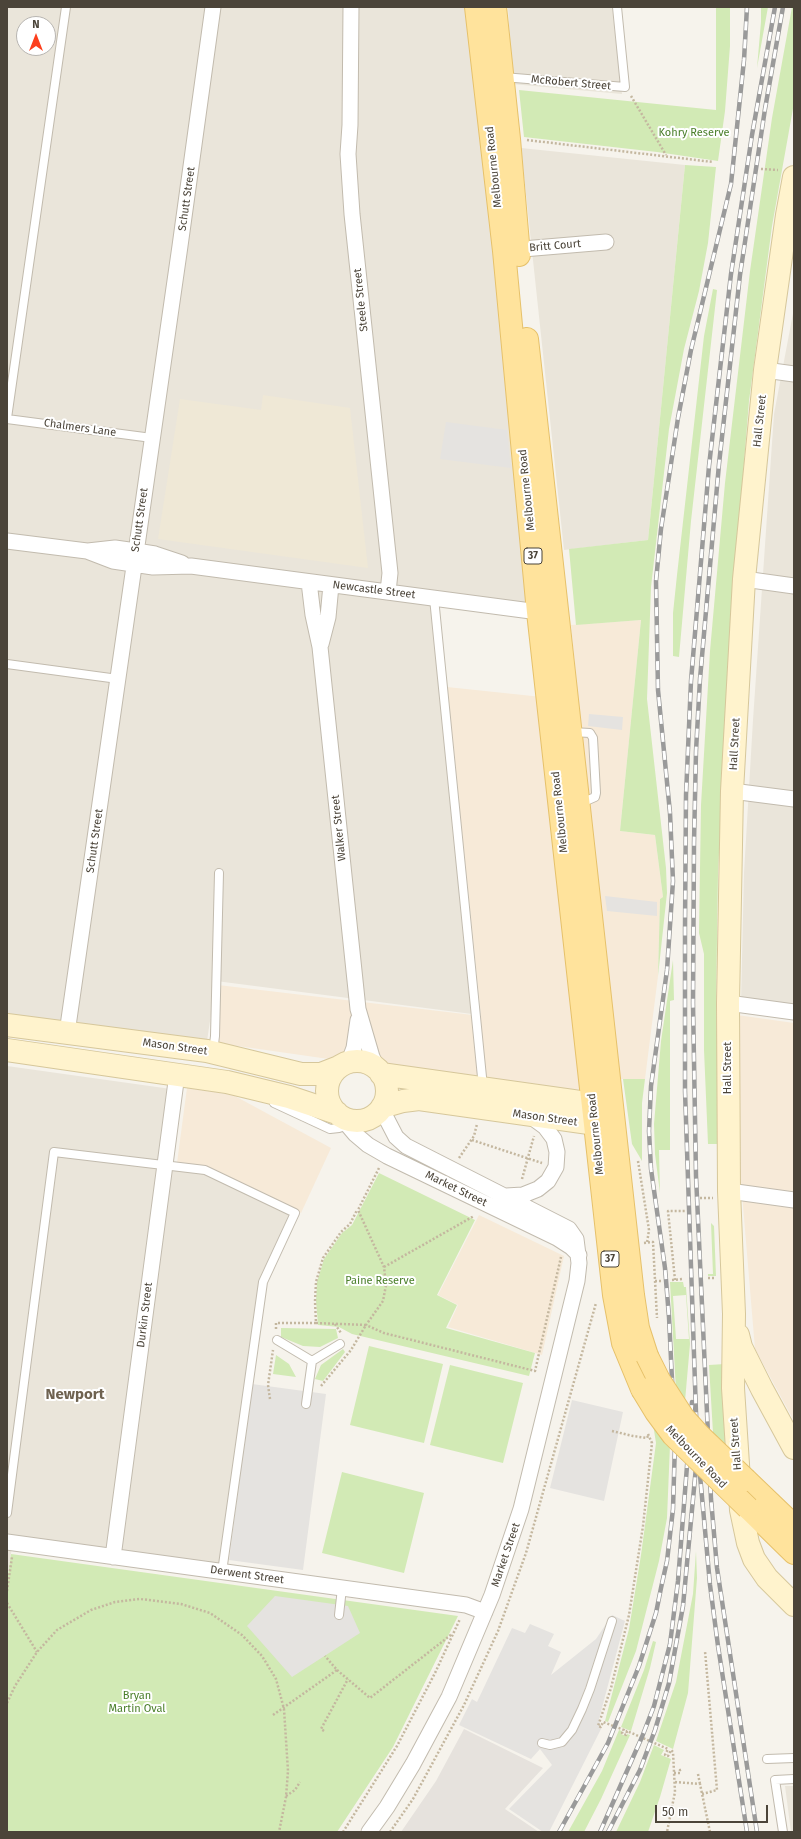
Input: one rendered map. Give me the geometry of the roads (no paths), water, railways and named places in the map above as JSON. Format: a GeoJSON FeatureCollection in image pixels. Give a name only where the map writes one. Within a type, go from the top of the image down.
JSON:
{"type":"FeatureCollection","features":[{"type":"Feature","properties":{"kind":"main road","name":"Melbourne Road"},"geometry":{"type":"LineString","coordinates":[[476,7],[510,154],[511,250]]}},
{"type":"Feature","properties":{"kind":"main road","name":"Melbourne Road"},"geometry":{"type":"LineString","coordinates":[[495,7],[493,76],[560,732],[601,1114],[638,1328],[648,1356],[659,1380],[683,1417],[700,1436],[794,1526]]}},
{"type":"Feature","properties":{"kind":"main road","name":"Melbourne Road"},"geometry":{"type":"LineString","coordinates":[[560,732],[579,804],[616,1311],[623,1343],[642,1389],[656,1412],[673,1435],[794,1553]]}},
{"type":"Feature","properties":{"kind":"street","name":"Schutt Street"},"geometry":{"type":"LineString","coordinates":[[67,1033],[213,7]]}},
{"type":"Feature","properties":{"kind":"street","name":"Steele Street"},"geometry":{"type":"LineString","coordinates":[[351,7],[350,125],[348,154],[352,214],[390,573],[388,592]]}},
{"type":"Feature","properties":{"kind":"street","name":"Hall Street"},"geometry":{"type":"LineString","coordinates":[[794,177],[787,215],[765,370],[744,579],[732,791],[728,1003],[722,1194],[734,1314],[733,1402],[741,1510],[748,1544],[754,1559],[767,1578],[794,1605]]}},
{"type":"Feature","properties":{"kind":"street","name":"Britt Court"},"geometry":{"type":"LineString","coordinates":[[511,250],[606,242]]}},
{"type":"Feature","properties":{"kind":"street"},"geometry":{"type":"LineString","coordinates":[[765,370],[794,374]]}},
{"type":"Feature","properties":{"kind":"street","name":"Newcastle Street"},"geometry":{"type":"LineString","coordinates":[[7,541],[87,551],[114,548],[135,558],[155,554],[191,566],[548,613]]}},
{"type":"Feature","properties":{"kind":"street"},"geometry":{"type":"LineString","coordinates":[[744,579],[794,586]]}},
{"type":"Feature","properties":{"kind":"street","name":"Walker Street"},"geometry":{"type":"LineString","coordinates":[[309,582],[312,615],[320,647],[358,1009],[372,1057],[379,1072]]}},
{"type":"Feature","properties":{"kind":"street","name":"Walker Street"},"geometry":{"type":"LineString","coordinates":[[320,647],[328,617],[331,585]]}},
{"type":"Feature","properties":{"kind":"street"},"geometry":{"type":"LineString","coordinates":[[732,791],[794,799]]}},
{"type":"Feature","properties":{"kind":"street"},"geometry":{"type":"LineString","coordinates":[[728,1003],[794,1012]]}},
{"type":"Feature","properties":{"kind":"street","name":"Walker Street"},"geometry":{"type":"LineString","coordinates":[[342,1066],[351,1056],[354,1048],[358,1009]]}},
{"type":"Feature","properties":{"kind":"street","name":"Mason Street"},"geometry":{"type":"LineString","coordinates":[[7,1025],[213,1053],[308,1074],[326,1073],[342,1066]]}},
{"type":"Feature","properties":{"kind":"street"},"geometry":{"type":"LineString","coordinates":[[7,1050],[227,1082],[289,1097],[346,1118],[373,1116],[381,1108],[386,1098],[386,1088],[379,1072],[370,1065],[362,1062],[342,1066],[330,1078],[327,1087],[329,1101],[346,1118]]}},
{"type":"Feature","properties":{"kind":"street","name":"Mason Street"},"geometry":{"type":"LineString","coordinates":[[379,1072],[484,1089],[601,1114]]}},
{"type":"Feature","properties":{"kind":"street","name":"Durkin Street"},"geometry":{"type":"LineString","coordinates":[[113,1557],[177,1074]]}},
{"type":"Feature","properties":{"kind":"street","name":"Mason Street"},"geometry":{"type":"LineString","coordinates":[[381,1108],[403,1101],[419,1099],[528,1115],[601,1114]]}},
{"type":"Feature","properties":{"kind":"street","name":"Market Street"},"geometry":{"type":"LineString","coordinates":[[369,1832],[387,1807],[413,1764],[449,1697],[492,1595],[521,1509],[532,1468],[577,1281],[579,1255],[575,1237],[570,1229],[406,1146],[396,1137],[381,1108]]}},
{"type":"Feature","properties":{"kind":"street"},"geometry":{"type":"LineString","coordinates":[[503,1196],[524,1195],[538,1189],[548,1181],[556,1167],[557,1152],[554,1140],[545,1127],[528,1115]]}},
{"type":"Feature","properties":{"kind":"street","name":"Market Street"},"geometry":{"type":"LineString","coordinates":[[346,1118],[364,1142],[387,1156],[557,1238],[571,1247],[579,1255]]}},
{"type":"Feature","properties":{"kind":"street"},"geometry":{"type":"LineString","coordinates":[[722,1194],[794,1200]]}},
{"type":"Feature","properties":{"kind":"street","name":"Hall Street"},"geometry":{"type":"LineString","coordinates":[[734,1314],[741,1346],[794,1448]]}},
{"type":"Feature","properties":{"kind":"street"},"geometry":{"type":"LineString","coordinates":[[733,1402],[742,1392],[749,1388],[756,1389],[765,1394]]}},
{"type":"Feature","properties":{"kind":"street","name":"Derwent Street"},"geometry":{"type":"LineString","coordinates":[[11,1543],[466,1606],[485,1612]]}},
{"type":"Feature","properties":{"kind":"lane"},"geometry":{"type":"LineString","coordinates":[[7,418],[66,7]]}},
{"type":"Feature","properties":{"kind":"lane","name":"McRobert Street"},"geometry":{"type":"LineString","coordinates":[[493,76],[625,87],[617,7]]}},
{"type":"Feature","properties":{"kind":"lane","name":"Chalmers Lane"},"geometry":{"type":"LineString","coordinates":[[7,418],[152,438]]}},
{"type":"Feature","properties":{"kind":"lane"},"geometry":{"type":"LineString","coordinates":[[434,598],[484,1089]]}},
{"type":"Feature","properties":{"kind":"lane"},"geometry":{"type":"LineString","coordinates":[[7,664],[118,679]]}},
{"type":"Feature","properties":{"kind":"lane"},"geometry":{"type":"LineString","coordinates":[[213,1053],[215,1036],[219,873]]}},
{"type":"Feature","properties":{"kind":"lane"},"geometry":{"type":"LineString","coordinates":[[7,1513],[54,1152],[205,1170],[295,1213],[263,1282],[222,1572]]}},
{"type":"Feature","properties":{"kind":"lane"},"geometry":{"type":"LineString","coordinates":[[275,1343],[312,1361]]}},
{"type":"Feature","properties":{"kind":"lane"},"geometry":{"type":"LineString","coordinates":[[312,1361],[340,1344]]}},
{"type":"Feature","properties":{"kind":"lane"},"geometry":{"type":"LineString","coordinates":[[306,1404],[312,1361]]}},
{"type":"Feature","properties":{"kind":"lane"},"geometry":{"type":"LineString","coordinates":[[339,1615],[342,1588]]}},
{"type":"Feature","properties":{"kind":"lane"},"geometry":{"type":"LineString","coordinates":[[542,1743],[550,1745],[562,1742],[572,1730],[590,1689],[612,1621]]}},
{"type":"Feature","properties":{"kind":"lane"},"geometry":{"type":"LineString","coordinates":[[767,1759],[794,1758]]}},
{"type":"Feature","properties":{"kind":"lane"},"geometry":{"type":"LineString","coordinates":[[783,1832],[775,1780],[794,1779]]}},
{"type":"Feature","properties":{"kind":"railway"},"geometry":{"type":"LineString","coordinates":[[559,1832],[608,1743],[639,1666],[656,1613],[667,1561],[673,1509],[675,1443],[669,1317],[665,1268],[651,1169],[649,1131],[651,1086],[667,970],[673,881],[670,813],[658,690],[656,581],[661,529],[678,418],[691,350],[731,184],[744,60],[747,7]]}},
{"type":"Feature","properties":{"kind":"railway"},"geometry":{"type":"LineString","coordinates":[[747,1832],[710,1585],[697,1442],[685,1091],[686,795],[691,681],[709,466],[731,274],[752,135],[775,7]]}},
{"type":"Feature","properties":{"kind":"railway"},"geometry":{"type":"LineString","coordinates":[[757,1832],[717,1568],[711,1499],[696,1176],[693,1003],[694,843],[696,751],[700,679],[719,464],[740,275],[765,109],[783,7]]}},
{"type":"Feature","properties":{"kind":"railway"},"geometry":{"type":"LineString","coordinates":[[600,1832],[654,1706],[670,1644],[678,1581],[692,1402]]}},
{"type":"Feature","properties":{"kind":"railway"},"geometry":{"type":"LineString","coordinates":[[608,1832],[640,1770],[655,1730],[669,1683],[683,1606],[696,1467]]}},
{"type":"Feature","properties":{"kind":"district","name":"Newport"},"geometry":{"type":"Point","coordinates":[75,1395]}},
{"type":"Feature","properties":{"kind":"park label","name":"Kohry Reserve"},"geometry":{"type":"Point","coordinates":[694,133]}},
{"type":"Feature","properties":{"kind":"park label","name":"Paine Reserve"},"geometry":{"type":"Point","coordinates":[380,1281]}},
{"type":"Feature","properties":{"kind":"park label","name":"Bryan Martin Oval"},"geometry":{"type":"Point","coordinates":[137,1702]}}]}
